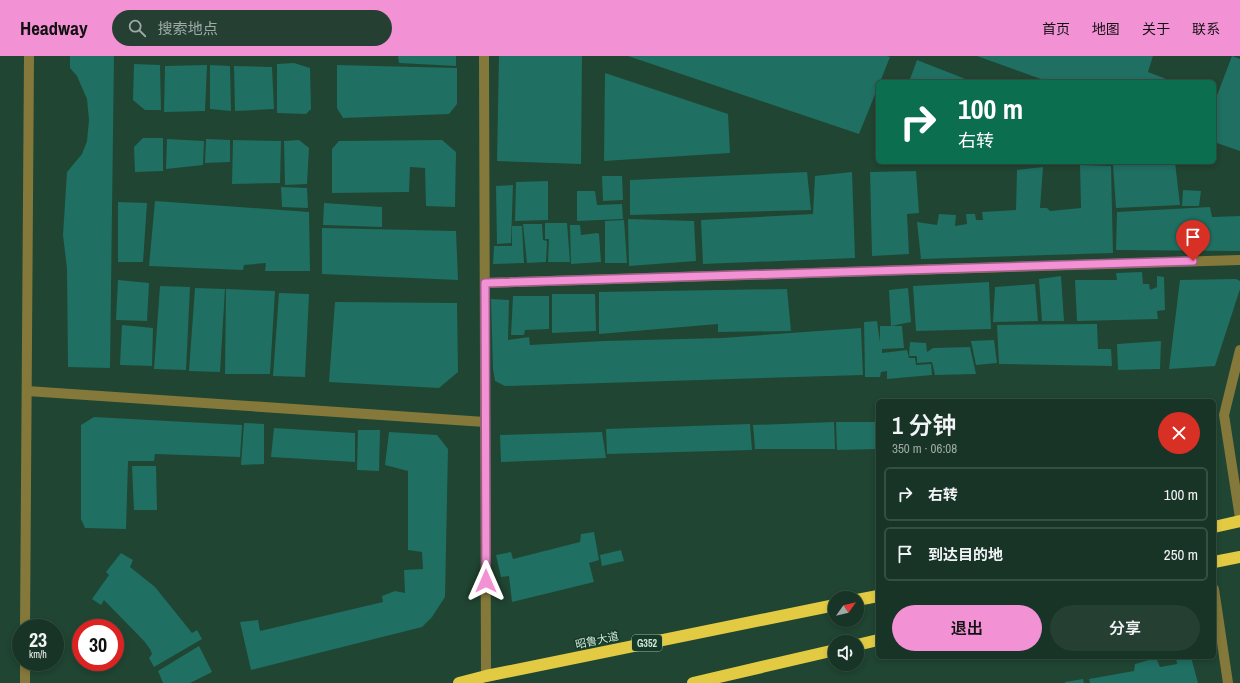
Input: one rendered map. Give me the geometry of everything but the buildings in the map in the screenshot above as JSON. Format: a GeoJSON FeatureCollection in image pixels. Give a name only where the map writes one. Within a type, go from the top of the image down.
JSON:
{"type":"FeatureCollection","features":[{"type":"Feature","properties":{"kind":"highway"},"geometry":{"type":"LineString","coordinates":[[1216,526],[1240,520]]}},
{"type":"Feature","properties":{"kind":"highway"},"geometry":{"type":"LineString","coordinates":[[1216,562],[1240,557]]}},
{"type":"Feature","properties":{"kind":"highway"},"geometry":{"type":"LineString","coordinates":[[864,599],[876,596]]}},
{"type":"Feature","properties":{"kind":"highway","name":"昭鲁大道"},"geometry":{"type":"LineString","coordinates":[[459,683],[486,676],[828,605]]}},
{"type":"Feature","properties":{"kind":"highway"},"geometry":{"type":"LineString","coordinates":[[864,643],[876,640]]}},
{"type":"Feature","properties":{"kind":"highway"},"geometry":{"type":"LineString","coordinates":[[693,683],[828,652]]}},
{"type":"Feature","properties":{"kind":"street"},"geometry":{"type":"LineString","coordinates":[[25,619],[29,56]]}},
{"type":"Feature","properties":{"kind":"street"},"geometry":{"type":"LineString","coordinates":[[484,56],[486,676]]}},
{"type":"Feature","properties":{"kind":"street"},"geometry":{"type":"LineString","coordinates":[[485,283],[1240,260]]}},
{"type":"Feature","properties":{"kind":"street"},"geometry":{"type":"LineString","coordinates":[[1240,350],[1224,415],[1240,520]]}},
{"type":"Feature","properties":{"kind":"street"},"geometry":{"type":"LineString","coordinates":[[27,391],[485,422]]}},
{"type":"Feature","properties":{"kind":"street"},"geometry":{"type":"LineString","coordinates":[[1216,602],[1228,683]]}},
{"type":"Feature","properties":{"kind":"street"},"geometry":{"type":"LineString","coordinates":[[25,671],[25,683]]}},
{"type":"Feature","properties":{"kind":"route"},"geometry":{"type":"LineString","coordinates":[[486,581],[485,283],[1193,261]]}}]}
